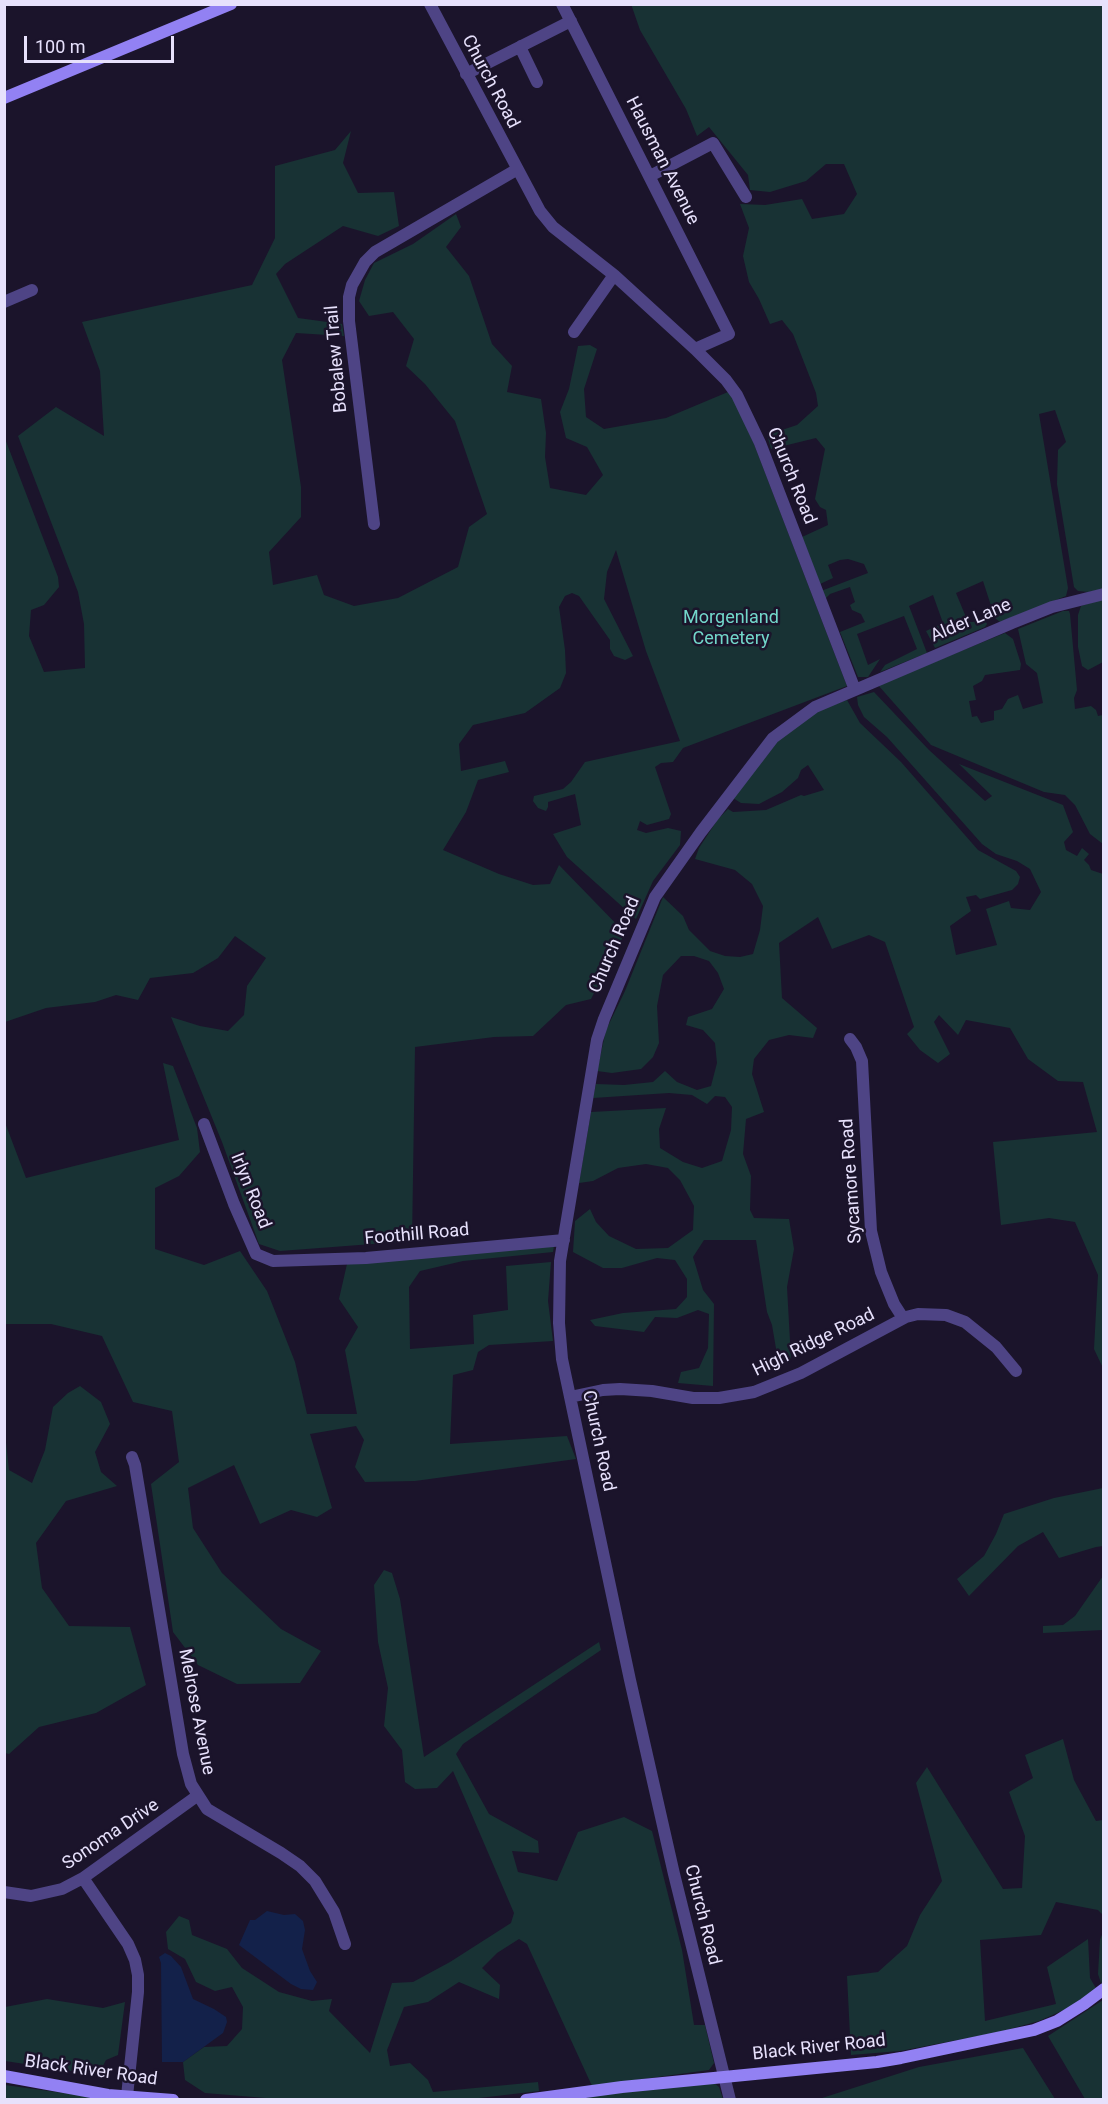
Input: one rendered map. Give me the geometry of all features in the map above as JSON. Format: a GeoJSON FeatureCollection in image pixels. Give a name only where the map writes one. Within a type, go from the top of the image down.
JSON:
{"type":"FeatureCollection","features":[{"type":"Feature","properties":{"kind":"street"},"geometry":{"type":"LineString","coordinates":[[4,99],[231,4]]}},
{"type":"Feature","properties":{"kind":"street","name":"Church Road"},"geometry":{"type":"LineString","coordinates":[[430,4],[533,201],[553,227],[614,275],[695,349],[732,387],[760,443],[855,690],[815,707],[773,738],[701,832],[656,897],[597,1040],[558,1277],[562,1359],[674,1874],[730,2100]]}},
{"type":"Feature","properties":{"kind":"street","name":"Hausman Avenue"},"geometry":{"type":"LineString","coordinates":[[562,4],[729,334],[695,349]]}},
{"type":"Feature","properties":{"kind":"street"},"geometry":{"type":"LineString","coordinates":[[466,74],[570,21]]}},
{"type":"Feature","properties":{"kind":"street"},"geometry":{"type":"LineString","coordinates":[[521,46],[537,82]]}},
{"type":"Feature","properties":{"kind":"street"},"geometry":{"type":"LineString","coordinates":[[650,176],[712,143],[746,197]]}},
{"type":"Feature","properties":{"kind":"street","name":"Bobalew Trail"},"geometry":{"type":"LineString","coordinates":[[374,524],[349,321],[349,297],[352,285],[365,262],[375,252],[516,170]]}},
{"type":"Feature","properties":{"kind":"street"},"geometry":{"type":"LineString","coordinates":[[574,332],[614,275]]}},
{"type":"Feature","properties":{"kind":"street"},"geometry":{"type":"LineString","coordinates":[[4,302],[32,290]]}},
{"type":"Feature","properties":{"kind":"street","name":"Alder Lane"},"geometry":{"type":"LineString","coordinates":[[855,690],[1012,622],[1104,594]]}},
{"type":"Feature","properties":{"kind":"street","name":"Sycamore Road"},"geometry":{"type":"LineString","coordinates":[[850,1039],[860,1056],[863,1072],[871,1231],[881,1272],[894,1304],[903,1318]]}},
{"type":"Feature","properties":{"kind":"street","name":"Irlyn Road"},"geometry":{"type":"LineString","coordinates":[[204,1124],[234,1204],[256,1254],[273,1261]]}},
{"type":"Feature","properties":{"kind":"street","name":"Foothill Road"},"geometry":{"type":"LineString","coordinates":[[273,1261],[366,1258],[564,1240]]}},
{"type":"Feature","properties":{"kind":"street","name":"High Ridge Road"},"geometry":{"type":"LineString","coordinates":[[570,1397],[620,1389],[652,1391],[693,1398],[719,1398],[754,1392],[799,1374],[903,1318],[918,1314],[946,1315],[965,1322],[996,1347],[1016,1371]]}},
{"type":"Feature","properties":{"kind":"street","name":"Melrose Avenue"},"geometry":{"type":"LineString","coordinates":[[132,1457],[183,1754],[191,1784],[207,1809],[281,1853],[300,1866],[315,1881],[334,1912],[345,1944]]}},
{"type":"Feature","properties":{"kind":"street","name":"Sonoma Drive"},"geometry":{"type":"LineString","coordinates":[[4,1892],[31,1896],[62,1889],[83,1878],[197,1796]]}},
{"type":"Feature","properties":{"kind":"street"},"geometry":{"type":"LineString","coordinates":[[83,1878],[128,1944],[135,1960],[138,1992],[127,2096]]}},
{"type":"Feature","properties":{"kind":"street","name":"Black River Road"},"geometry":{"type":"LineString","coordinates":[[526,2100],[724,2075],[877,2062],[1023,2033],[1057,2020],[1104,1989]]}},
{"type":"Feature","properties":{"kind":"street","name":"Black River Road"},"geometry":{"type":"LineString","coordinates":[[4,2076],[108,2095],[173,2100]]}},
{"type":"Feature","properties":{"kind":"green space"},"geometry":{"type":"Polygon","coordinates":[[[631,4],[1103,5],[1103,589],[1089,592],[1078,591],[1074,587],[1057,484],[1058,450],[1066,442],[1055,410],[1039,414],[1068,588],[1066,596],[1000,622],[995,618],[983,581],[956,593],[968,622],[984,618],[987,624],[985,627],[935,648],[926,631],[943,623],[933,595],[909,606],[927,653],[880,672],[885,665],[917,649],[904,616],[857,634],[868,665],[880,659],[868,677],[858,677],[840,632],[865,622],[861,614],[852,610],[850,605],[855,602],[850,587],[830,594],[825,599],[821,591],[868,573],[864,564],[848,559],[840,560],[828,565],[833,578],[820,584],[802,537],[828,525],[826,510],[820,507],[815,499],[825,449],[816,438],[771,449],[767,435],[797,425],[818,406],[816,393],[793,334],[782,320],[770,324],[749,282],[743,256],[749,228],[740,204],[765,205],[802,199],[812,219],[844,214],[857,194],[844,164],[826,164],[806,181],[770,192],[750,190],[748,175],[709,127],[697,136],[686,109],[640,30],[631,4]]]}},
{"type":"Feature","properties":{"kind":"green space","name":"Morgenland Cemetery"},"geometry":{"type":"Polygon","coordinates":[[[351,131],[343,163],[358,193],[394,192],[399,226],[378,236],[343,226],[285,264],[276,274],[298,318],[342,324],[344,336],[296,333],[282,360],[301,487],[301,517],[269,552],[273,585],[317,575],[324,595],[354,606],[398,598],[458,567],[469,527],[487,514],[455,421],[425,384],[406,366],[414,339],[393,312],[369,316],[359,301],[365,280],[374,263],[413,244],[456,214],[461,227],[446,247],[469,276],[492,344],[512,366],[507,392],[541,399],[546,433],[545,457],[550,488],[586,495],[603,475],[587,447],[566,438],[560,412],[569,389],[578,346],[590,345],[597,349],[584,389],[586,417],[604,429],[666,418],[728,392],[733,396],[754,444],[847,686],[683,748],[673,762],[661,763],[655,767],[671,814],[669,819],[647,825],[640,821],[637,830],[646,833],[668,828],[681,831],[680,845],[653,881],[636,919],[567,857],[553,834],[581,825],[575,794],[548,802],[546,811],[538,808],[533,801],[534,796],[563,789],[585,762],[680,741],[646,651],[616,550],[607,572],[604,599],[633,656],[625,660],[614,656],[610,649],[610,640],[579,596],[572,593],[565,596],[559,607],[566,673],[560,688],[525,713],[473,725],[459,744],[461,771],[505,761],[509,772],[478,780],[466,812],[443,850],[499,874],[533,885],[550,884],[559,865],[625,933],[591,999],[566,1005],[533,1036],[494,1037],[415,1047],[412,1241],[280,1251],[259,1244],[222,1142],[171,1017],[200,1026],[228,1031],[244,1015],[247,986],[266,958],[235,936],[218,958],[193,973],[150,978],[138,1000],[116,995],[95,1002],[46,1008],[5,1022],[4,436],[58,577],[59,587],[44,605],[31,610],[29,636],[44,672],[85,668],[84,624],[78,592],[18,436],[56,407],[104,436],[100,371],[82,322],[252,285],[275,238],[275,166],[335,150],[351,131]]]}},
{"type":"Feature","properties":{"kind":"green space"},"geometry":{"type":"Polygon","coordinates":[[[1103,599],[1103,662],[1088,670],[1082,666],[1078,647],[1078,615],[1081,606],[1103,599]]]}},
{"type":"Feature","properties":{"kind":"green space"},"geometry":{"type":"Polygon","coordinates":[[[1063,611],[1069,611],[1070,614],[1077,690],[1074,698],[1075,709],[1091,706],[1096,710],[1098,716],[1103,715],[1103,844],[1090,834],[1075,805],[1065,795],[1044,792],[931,745],[878,685],[1005,633],[1013,639],[1021,664],[1020,670],[985,675],[982,681],[973,686],[976,700],[969,701],[972,717],[977,716],[981,723],[994,720],[994,711],[1002,709],[1008,699],[1018,695],[1023,709],[1043,703],[1037,673],[1026,664],[1018,629],[1063,611]]]}},
{"type":"Feature","properties":{"kind":"green space"},"geometry":{"type":"Polygon","coordinates":[[[874,692],[929,750],[985,801],[992,796],[959,764],[1063,805],[1073,832],[1064,842],[1066,850],[1077,856],[1082,848],[1089,854],[1084,860],[1091,870],[1103,874],[1103,1368],[1094,1349],[1098,1275],[1075,1222],[1049,1218],[1001,1225],[993,1142],[1097,1132],[1083,1082],[1058,1081],[1028,1059],[1010,1028],[966,1020],[958,1035],[939,1015],[934,1022],[950,1054],[938,1063],[920,1050],[907,1034],[914,1027],[885,942],[869,935],[832,949],[818,917],[779,943],[782,998],[817,1028],[813,1038],[789,1035],[769,1040],[754,1059],[752,1074],[764,1112],[746,1119],[743,1154],[751,1176],[750,1210],[754,1218],[789,1219],[794,1249],[787,1287],[791,1359],[779,1366],[772,1325],[767,1312],[756,1240],[704,1240],[693,1257],[703,1290],[714,1304],[713,1386],[678,1383],[681,1372],[699,1368],[708,1348],[709,1314],[698,1310],[677,1318],[655,1317],[644,1332],[595,1326],[590,1320],[623,1313],[676,1309],[687,1297],[687,1279],[675,1260],[657,1258],[622,1268],[603,1268],[573,1252],[575,1221],[590,1209],[596,1222],[609,1236],[636,1249],[668,1248],[693,1230],[694,1206],[680,1180],[668,1168],[646,1164],[618,1168],[593,1181],[579,1183],[591,1112],[666,1108],[659,1129],[660,1148],[683,1162],[702,1168],[722,1161],[731,1130],[732,1107],[725,1097],[715,1096],[707,1104],[692,1095],[669,1093],[593,1098],[596,1084],[624,1085],[653,1082],[665,1071],[677,1082],[697,1090],[711,1086],[717,1063],[715,1043],[703,1030],[686,1025],[688,1017],[712,1009],[724,989],[718,973],[709,961],[694,956],[681,956],[663,975],[657,1006],[659,1043],[653,1057],[641,1069],[612,1073],[597,1071],[606,1030],[625,991],[663,897],[683,916],[689,930],[710,951],[725,956],[740,957],[753,954],[760,930],[763,906],[752,884],[735,870],[695,859],[699,848],[718,819],[728,809],[733,812],[766,810],[801,795],[824,790],[808,765],[801,770],[798,778],[782,792],[759,804],[741,803],[733,798],[781,737],[816,711],[847,700],[860,723],[901,762],[978,850],[1016,871],[1020,877],[1018,884],[1012,890],[980,899],[976,895],[966,897],[971,911],[950,926],[956,955],[997,945],[986,909],[1009,901],[1011,908],[1030,910],[1041,892],[1030,869],[1017,861],[996,854],[982,844],[887,737],[864,717],[857,697],[874,692]]]}},
{"type":"Feature","properties":{"kind":"green space"},"geometry":{"type":"Polygon","coordinates":[[[163,1063],[173,1066],[197,1128],[200,1152],[179,1176],[155,1188],[155,1249],[204,1265],[240,1251],[267,1291],[295,1362],[307,1414],[357,1414],[345,1350],[358,1327],[339,1299],[347,1264],[554,1246],[553,1252],[463,1261],[420,1271],[409,1287],[410,1349],[474,1344],[473,1315],[508,1310],[506,1266],[551,1262],[548,1301],[553,1341],[489,1345],[478,1352],[473,1370],[453,1375],[450,1444],[567,1436],[576,1459],[415,1481],[365,1482],[355,1467],[364,1440],[356,1426],[310,1434],[332,1508],[317,1517],[291,1510],[260,1524],[234,1465],[188,1488],[193,1528],[222,1573],[281,1629],[321,1651],[300,1683],[237,1684],[198,1665],[173,1632],[151,1484],[179,1462],[172,1411],[133,1402],[102,1336],[51,1324],[5,1324],[4,1120],[26,1178],[179,1140],[163,1063]]]}},
{"type":"Feature","properties":{"kind":"green space"},"geometry":{"type":"Polygon","coordinates":[[[80,1386],[101,1402],[110,1424],[95,1452],[101,1472],[117,1486],[66,1501],[36,1543],[42,1588],[69,1626],[130,1627],[146,1685],[96,1713],[39,1727],[9,1754],[5,1753],[5,1433],[9,1470],[32,1483],[45,1450],[53,1407],[68,1393],[80,1386]]]}},
{"type":"Feature","properties":{"kind":"green space"},"geometry":{"type":"Polygon","coordinates":[[[1103,1488],[1103,1546],[1059,1558],[1043,1532],[1018,1546],[969,1596],[957,1579],[984,1556],[1004,1514],[1054,1498],[1103,1488]]]}},
{"type":"Feature","properties":{"kind":"green space"},"geometry":{"type":"Polygon","coordinates":[[[384,1570],[392,1573],[400,1599],[424,1757],[599,1642],[601,1650],[463,1744],[456,1754],[489,1814],[538,1841],[539,1853],[512,1851],[518,1872],[557,1881],[578,1832],[624,1817],[652,1831],[682,1950],[694,2025],[705,2025],[714,2063],[709,2070],[592,2086],[527,1944],[519,1939],[497,1953],[482,1968],[500,1985],[499,1999],[459,1982],[428,2002],[404,2007],[387,2050],[390,2066],[410,2063],[428,2080],[433,2092],[538,2082],[539,2091],[462,2100],[290,2100],[205,2093],[185,2080],[183,2062],[204,2047],[227,2046],[242,2029],[243,2007],[232,1987],[215,1991],[196,1982],[185,1959],[168,1949],[166,1932],[179,1916],[189,1920],[192,1935],[227,1949],[242,1968],[279,1992],[312,2001],[332,1999],[329,2011],[370,2053],[392,1983],[413,1982],[450,1962],[511,1923],[514,1913],[453,1771],[437,1788],[415,1789],[405,1782],[402,1750],[384,1726],[388,1688],[378,1642],[374,1585],[384,1570]]]}},
{"type":"Feature","properties":{"kind":"green space"},"geometry":{"type":"Polygon","coordinates":[[[1103,1576],[1103,1630],[1043,1633],[1043,1626],[1063,1625],[1075,1616],[1103,1576]]]}},
{"type":"Feature","properties":{"kind":"green space"},"geometry":{"type":"Polygon","coordinates":[[[1063,1739],[1074,1780],[1096,1821],[1103,1820],[1103,1915],[1098,1910],[1056,1902],[1041,1935],[980,1940],[985,2021],[1056,2004],[1047,1967],[1088,1939],[1090,1978],[1097,1990],[1066,2009],[1039,2021],[999,2032],[900,2051],[851,2055],[847,1976],[878,1972],[907,1946],[920,1915],[942,1881],[916,1783],[927,1767],[1003,1889],[1022,1888],[1025,1836],[1009,1792],[1033,1778],[1025,1755],[1063,1739]]]}},
{"type":"Feature","properties":{"kind":"green space"},"geometry":{"type":"Polygon","coordinates":[[[1103,1932],[1104,1982],[1101,1983],[1098,1974],[1100,1940],[1103,1932]]]}},
{"type":"Feature","properties":{"kind":"green space"},"geometry":{"type":"Polygon","coordinates":[[[47,1999],[103,2008],[125,2002],[118,2055],[106,2060],[98,2075],[5,2061],[5,2007],[47,1999]]]}},
{"type":"Feature","properties":{"kind":"green space"},"geometry":{"type":"Polygon","coordinates":[[[1103,2000],[1103,2099],[1085,2099],[1048,2036],[1103,2000]]]}},
{"type":"Feature","properties":{"kind":"green space"},"geometry":{"type":"Polygon","coordinates":[[[1023,2048],[1055,2099],[819,2099],[919,2067],[1023,2048]]]}},
{"type":"Feature","properties":{"kind":"green space"},"geometry":{"type":"Polygon","coordinates":[[[713,2082],[719,2087],[723,2099],[554,2100],[713,2082]]]}},
{"type":"Feature","properties":{"kind":"green space"},"geometry":{"type":"Polygon","coordinates":[[[5,2085],[107,2099],[5,2099],[5,2085]]]}},
{"type":"Feature","properties":{"kind":"water"},"geometry":{"type":"Polygon","coordinates":[[[267,1911],[284,1915],[295,1914],[303,1921],[305,1930],[302,1949],[310,1971],[317,1982],[313,1990],[301,1989],[291,1984],[239,1945],[250,1920],[255,1920],[267,1911]]]}},
{"type":"Feature","properties":{"kind":"water"},"geometry":{"type":"Polygon","coordinates":[[[165,1953],[181,1967],[193,1999],[226,2017],[227,2022],[223,2033],[183,2062],[162,2062],[161,1963],[159,1957],[165,1953]]]}}]}
